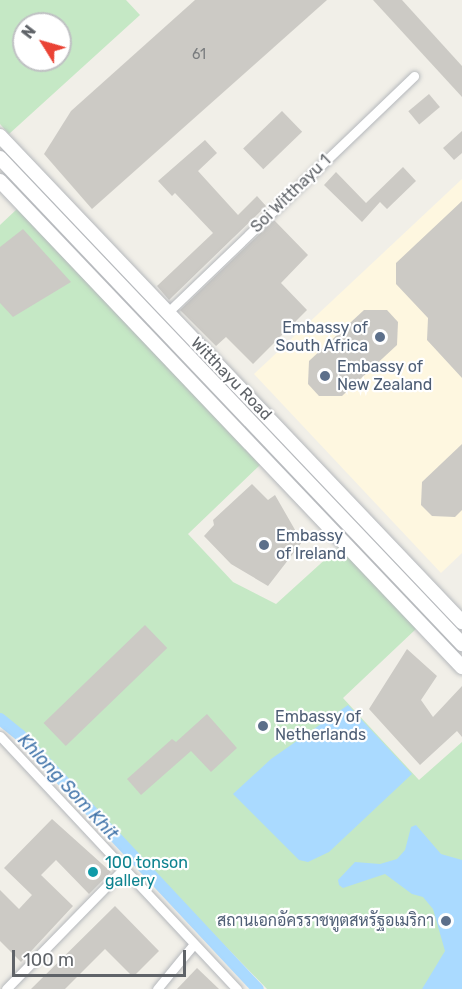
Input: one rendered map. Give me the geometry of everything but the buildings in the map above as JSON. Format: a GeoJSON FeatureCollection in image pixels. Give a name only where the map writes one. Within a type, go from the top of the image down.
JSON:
{"type":"FeatureCollection","features":[{"type":"Feature","properties":{"kind":"main road","name":"Witthayu Road"},"geometry":{"type":"LineString","coordinates":[[0,136],[462,622]]}},
{"type":"Feature","properties":{"kind":"main road","name":"Witthayu Road"},"geometry":{"type":"LineString","coordinates":[[0,158],[462,644]]}},
{"type":"Feature","properties":{"kind":"main road","name":"Witthayu Road"},"geometry":{"type":"LineString","coordinates":[[0,181],[462,667]]}},
{"type":"Feature","properties":{"kind":"main road"},"geometry":{"type":"LineString","coordinates":[[390,568],[401,557]]}},
{"type":"Feature","properties":{"kind":"street","name":"Soi Witthayu 1"},"geometry":{"type":"LineString","coordinates":[[168,312],[414,76]]}},
{"type":"Feature","properties":{"kind":"street"},"geometry":{"type":"LineString","coordinates":[[0,736],[237,989]]}},
{"type":"Feature","properties":{"kind":"street"},"geometry":{"type":"LineString","coordinates":[[6,989],[124,868]]}},
{"type":"Feature","properties":{"kind":"street"},"geometry":{"type":"LineString","coordinates":[[157,989],[194,944]]}},
{"type":"Feature","properties":{"kind":"shaded area"},"geometry":{"type":"Polygon","coordinates":[[[462,179],[462,553],[441,573],[254,374],[462,179]]]}},
{"type":"Feature","properties":{"kind":"green space"},"geometry":{"type":"Polygon","coordinates":[[[0,0],[126,0],[140,15],[9,134],[0,124],[0,0]]]}},
{"type":"Feature","properties":{"kind":"green space"},"geometry":{"type":"Polygon","coordinates":[[[17,209],[260,465],[188,534],[233,582],[276,604],[340,546],[417,628],[343,698],[419,780],[462,742],[462,989],[267,989],[0,714],[0,225],[17,209]]]}},
{"type":"Feature","properties":{"kind":"water"},"geometry":{"type":"Polygon","coordinates":[[[348,705],[412,774],[329,852],[308,862],[299,860],[233,794],[271,759],[348,705]]]}},
{"type":"Feature","properties":{"kind":"water"},"geometry":{"type":"Polygon","coordinates":[[[416,825],[441,854],[462,860],[462,989],[422,989],[445,951],[433,909],[423,897],[412,894],[385,874],[343,888],[339,885],[338,880],[355,862],[380,864],[397,859],[405,850],[411,827],[416,825]]]}},
{"type":"Feature","properties":{"kind":"waterway","name":"Khlong Som Khit"},"geometry":{"type":"LineString","coordinates":[[0,719],[20,735],[258,989]]}},
{"type":"Feature","properties":{"kind":"place","name":"Embassy of South Africa"},"geometry":{"type":"Point","coordinates":[380,337]}},
{"type":"Feature","properties":{"kind":"place","name":"Embassy of New Zealand"},"geometry":{"type":"Point","coordinates":[325,376]}},
{"type":"Feature","properties":{"kind":"place","name":"Embassy of Ireland"},"geometry":{"type":"Point","coordinates":[264,545]}},
{"type":"Feature","properties":{"kind":"place","name":"Embassy of Netherlands"},"geometry":{"type":"Point","coordinates":[263,726]}},
{"type":"Feature","properties":{"kind":"place","name":"100 tonson gallery"},"geometry":{"type":"Point","coordinates":[93,872]}},
{"type":"Feature","properties":{"kind":"place","name":"สถานเอกอัครราชทูตสหรัฐอเมริกา"},"geometry":{"type":"Point","coordinates":[446,921]}}]}
